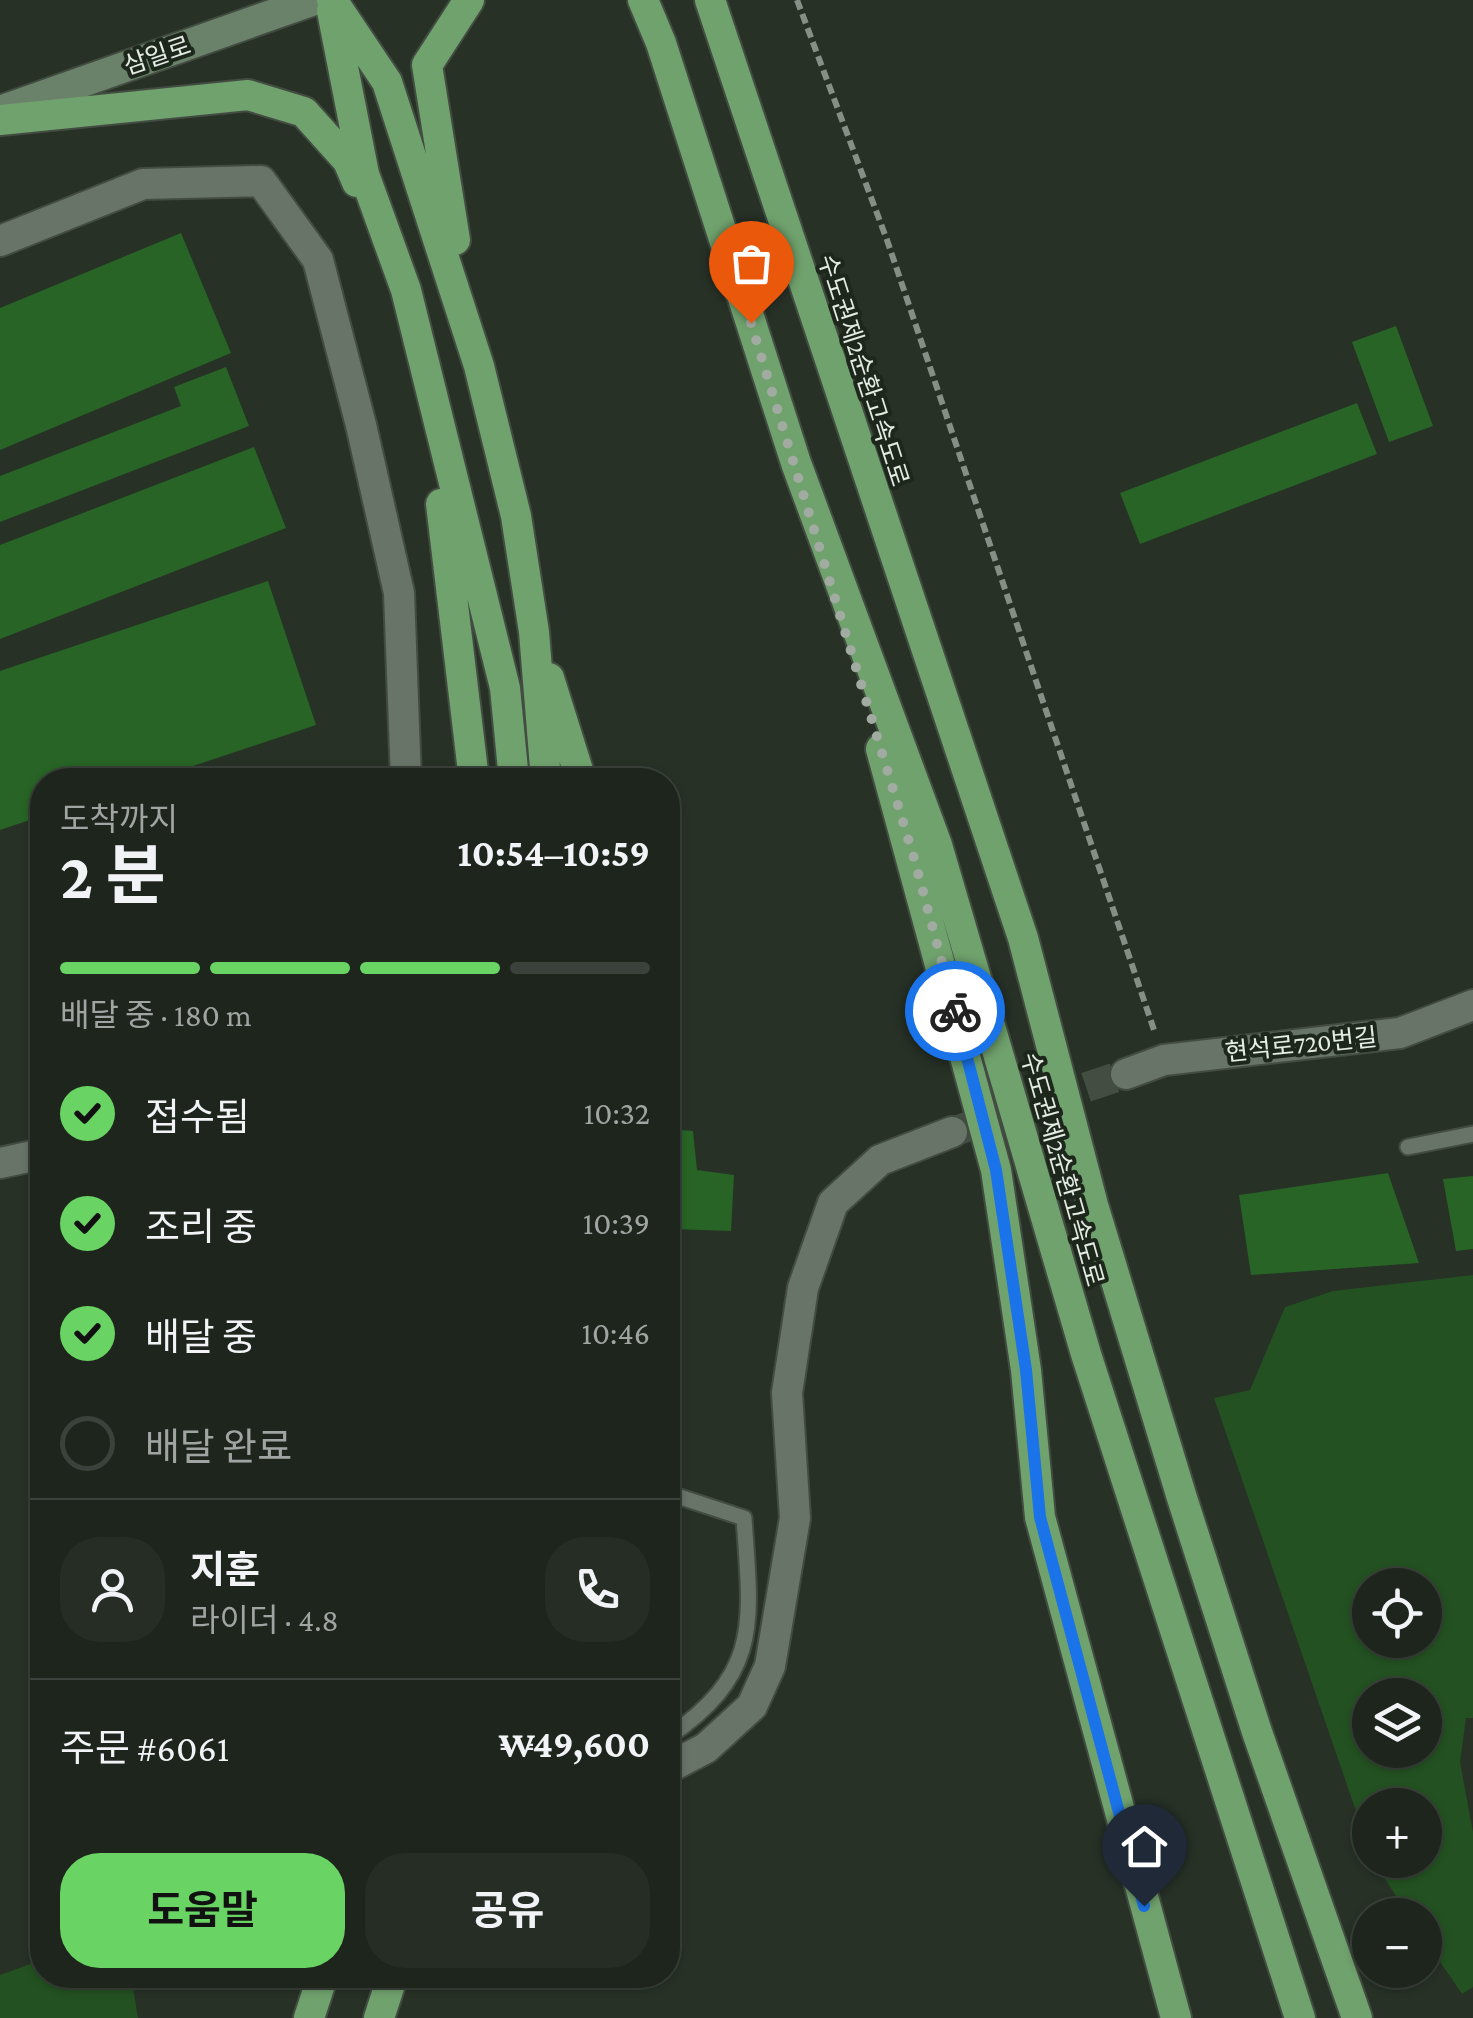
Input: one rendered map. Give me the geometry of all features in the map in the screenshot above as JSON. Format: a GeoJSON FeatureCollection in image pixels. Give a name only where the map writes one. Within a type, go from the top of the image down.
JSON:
{"type":"FeatureCollection","features":[{"type":"Feature","properties":{"kind":"highway"},"geometry":{"type":"LineString","coordinates":[[331,0],[364,174],[406,290],[504,688],[513,768]]}},
{"type":"Feature","properties":{"kind":"highway"},"geometry":{"type":"LineString","coordinates":[[331,0],[387,82],[478,366],[516,516],[534,632],[545,768]]}},
{"type":"Feature","properties":{"kind":"highway"},"geometry":{"type":"LineString","coordinates":[[468,0],[428,65],[478,366]]}},
{"type":"Feature","properties":{"kind":"highway","name":"수도권제2순환고속도로"},"geometry":{"type":"LineString","coordinates":[[643,0],[661,43],[796,463],[936,845],[1086,1354],[1300,2018]]}},
{"type":"Feature","properties":{"kind":"highway","name":"수도권제2순환고속도로"},"geometry":{"type":"LineString","coordinates":[[715,13],[1023,938],[1093,1206],[1182,1498],[1257,1732],[1357,2018]]}},
{"type":"Feature","properties":{"kind":"highway"},"geometry":{"type":"LineString","coordinates":[[0,120],[248,96],[304,112],[348,161],[406,290]]}},
{"type":"Feature","properties":{"kind":"highway"},"geometry":{"type":"LineString","coordinates":[[433,411],[473,768]]}},
{"type":"Feature","properties":{"kind":"highway"},"geometry":{"type":"LineString","coordinates":[[796,463],[914,858],[996,1170],[1026,1370],[1040,1517],[1176,2018]]}},
{"type":"Feature","properties":{"kind":"highway"},"geometry":{"type":"LineString","coordinates":[[534,632],[577,768]]}},
{"type":"Feature","properties":{"kind":"highway"},"geometry":{"type":"LineString","coordinates":[[308,2018],[318,1988]]}},
{"type":"Feature","properties":{"kind":"highway"},"geometry":{"type":"LineString","coordinates":[[378,2018],[388,1988]]}},
{"type":"Feature","properties":{"kind":"main road","name":"삼일로"},"geometry":{"type":"LineString","coordinates":[[0,111],[314,0]]}},
{"type":"Feature","properties":{"kind":"street"},"geometry":{"type":"LineString","coordinates":[[0,241],[143,184],[261,181],[318,260],[361,425],[400,593],[406,768]]}},
{"type":"Feature","properties":{"kind":"street","name":"현석로720번길"},"geometry":{"type":"LineString","coordinates":[[1126,1074],[1164,1060],[1400,1033],[1473,1005]]}},
{"type":"Feature","properties":{"kind":"street"},"geometry":{"type":"LineString","coordinates":[[680,1762],[706,1748],[752,1706],[770,1666],[795,1518],[787,1392],[803,1288],[833,1203],[880,1160],[952,1132]]}},
{"type":"Feature","properties":{"kind":"street"},"geometry":{"type":"LineString","coordinates":[[0,1163],[30,1157]]}},
{"type":"Feature","properties":{"kind":"lane"},"geometry":{"type":"LineString","coordinates":[[1408,1147],[1473,1134]]}},
{"type":"Feature","properties":{"kind":"lane"},"geometry":{"type":"LineString","coordinates":[[680,1495],[720,1506],[744,1518],[751,1620],[729,1685],[706,1712],[680,1729]]}},
{"type":"Feature","properties":{"kind":"path"},"geometry":{"type":"LineString","coordinates":[[797,0],[887,240],[1164,1060]]}},
{"type":"Feature","properties":{"kind":"green space"},"geometry":{"type":"Polygon","coordinates":[[[1473,1275],[1473,1718],[1466,1718],[1460,1762],[1473,1832],[1473,1987],[1462,1994],[1442,1965],[1442,1898],[1397,1898],[1384,1878],[1442,1878],[1442,1788],[1352,1788],[1352,1800],[1214,1398],[1250,1390],[1285,1307],[1333,1291],[1473,1275]]]}},
{"type":"Feature","properties":{"kind":"green space"},"geometry":{"type":"Polygon","coordinates":[[[30,1964],[30,1988],[133,1988],[138,2018],[0,2018],[0,1975],[30,1964]]]}},
{"type":"Feature","properties":{"kind":"building"},"geometry":{"type":"Polygon","coordinates":[[[181,233],[231,353],[0,450],[0,308],[181,233]]]}},
{"type":"Feature","properties":{"kind":"building"},"geometry":{"type":"Polygon","coordinates":[[[1396,326],[1433,426],[1389,442],[1352,342],[1396,326]]]}},
{"type":"Feature","properties":{"kind":"building"},"geometry":{"type":"Polygon","coordinates":[[[226,367],[249,426],[0,522],[0,476],[181,406],[174,387],[226,367]]]}},
{"type":"Feature","properties":{"kind":"building"},"geometry":{"type":"Polygon","coordinates":[[[1357,403],[1377,454],[1140,544],[1120,493],[1357,403]]]}},
{"type":"Feature","properties":{"kind":"building"},"geometry":{"type":"Polygon","coordinates":[[[254,447],[286,528],[0,639],[0,545],[254,447]]]}},
{"type":"Feature","properties":{"kind":"building"},"geometry":{"type":"Polygon","coordinates":[[[268,581],[316,725],[187,768],[30,768],[30,820],[0,830],[0,671],[268,581]]]}},
{"type":"Feature","properties":{"kind":"building"},"geometry":{"type":"Polygon","coordinates":[[[680,1130],[693,1131],[697,1170],[734,1175],[731,1231],[680,1229],[680,1130]]]}},
{"type":"Feature","properties":{"kind":"building"},"geometry":{"type":"Polygon","coordinates":[[[1388,1173],[1419,1263],[1251,1275],[1239,1195],[1388,1173]]]}},
{"type":"Feature","properties":{"kind":"building"},"geometry":{"type":"Polygon","coordinates":[[[1473,1176],[1473,1249],[1456,1251],[1443,1179],[1473,1176]]]}},
{"type":"Feature","properties":{"kind":"tunnel"},"geometry":{"type":"LineString","coordinates":[[958,1130],[1126,1074]]}},
{"type":"Feature","properties":{"kind":"way so far"},"geometry":{"type":"LineString","coordinates":[[751,323],[914,858],[955,1011]]}},
{"type":"Feature","properties":{"kind":"route"},"geometry":{"type":"LineString","coordinates":[[955,1011],[996,1170],[1026,1370],[1040,1517],[1144,1906]]}}]}
